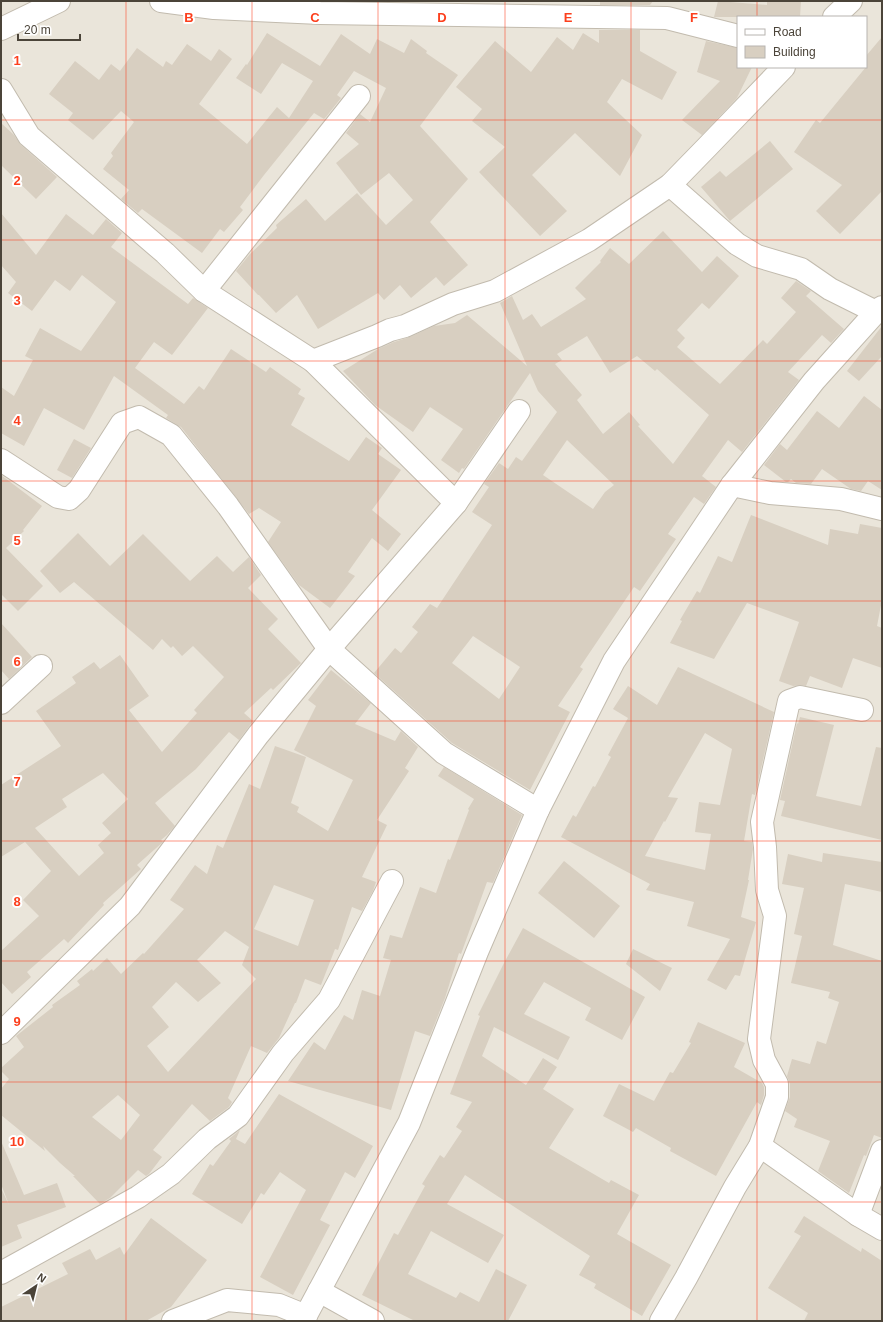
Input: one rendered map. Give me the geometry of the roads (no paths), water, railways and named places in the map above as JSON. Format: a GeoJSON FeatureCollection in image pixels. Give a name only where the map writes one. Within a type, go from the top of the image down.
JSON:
{"type":"FeatureCollection","features":[{"type":"Feature","properties":{"kind":"street"},"geometry":{"type":"LineString","coordinates":[[1,29],[59,1]]}},
{"type":"Feature","properties":{"kind":"street"},"geometry":{"type":"LineString","coordinates":[[161,1],[214,8],[323,7],[567,9],[667,18],[737,36]]}},
{"type":"Feature","properties":{"kind":"street"},"geometry":{"type":"LineString","coordinates":[[835,16],[851,1]]}},
{"type":"Feature","properties":{"kind":"street"},"geometry":{"type":"LineString","coordinates":[[313,361],[390,330],[405,326],[453,304],[495,291],[589,240],[670,185],[783,68]]}},
{"type":"Feature","properties":{"kind":"street"},"geometry":{"type":"LineString","coordinates":[[1,90],[29,136],[166,252],[204,291],[313,361],[456,503]]}},
{"type":"Feature","properties":{"kind":"street"},"geometry":{"type":"LineString","coordinates":[[204,291],[359,96]]}},
{"type":"Feature","properties":{"kind":"street"},"geometry":{"type":"LineString","coordinates":[[173,1321],[227,1300],[279,1305],[304,1318],[320,1291],[409,1123],[477,952],[538,810],[614,661],[732,485],[814,381],[879,309],[830,289],[801,269],[757,256],[737,244],[670,185]]}},
{"type":"Feature","properties":{"kind":"street"},"geometry":{"type":"LineString","coordinates":[[1,1033],[130,906],[258,735],[329,649],[456,503],[518,412]]}},
{"type":"Feature","properties":{"kind":"street"},"geometry":{"type":"LineString","coordinates":[[1,460],[58,497],[69,499],[79,490],[122,423],[139,417],[171,436],[228,506],[329,649],[444,753],[538,810]]}},
{"type":"Feature","properties":{"kind":"street"},"geometry":{"type":"LineString","coordinates":[[732,485],[770,493],[841,500],[882,509]]}},
{"type":"Feature","properties":{"kind":"street"},"geometry":{"type":"LineString","coordinates":[[1,703],[41,666]]}},
{"type":"Feature","properties":{"kind":"street"},"geometry":{"type":"LineString","coordinates":[[661,1321],[735,1187],[760,1146],[777,1097],[777,1084],[764,1060],[759,1039],[774,916],[768,890],[762,822],[788,701],[800,697],[862,710]]}},
{"type":"Feature","properties":{"kind":"street"},"geometry":{"type":"LineString","coordinates":[[1,1273],[138,1197],[171,1174],[207,1139],[238,1116],[283,1053],[329,1000],[392,881]]}},
{"type":"Feature","properties":{"kind":"street"},"geometry":{"type":"LineString","coordinates":[[760,1146],[858,1215],[882,1229]]}},
{"type":"Feature","properties":{"kind":"street"},"geometry":{"type":"LineString","coordinates":[[858,1215],[882,1151]]}},
{"type":"Feature","properties":{"kind":"street"},"geometry":{"type":"LineString","coordinates":[[320,1291],[373,1321]]}}]}
